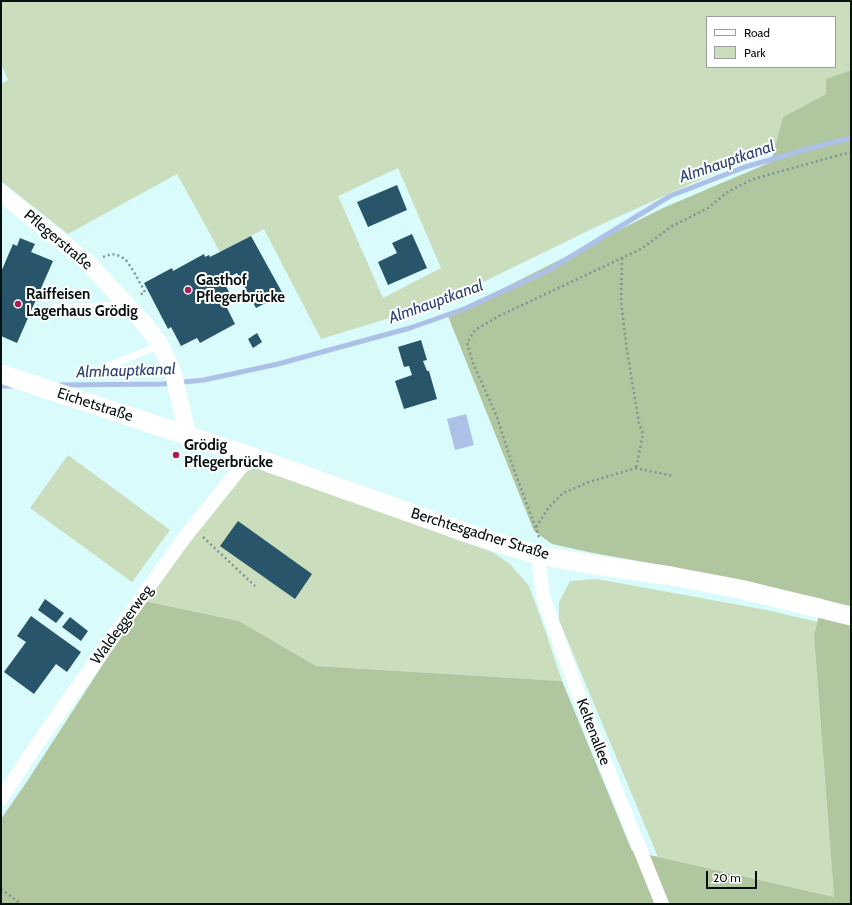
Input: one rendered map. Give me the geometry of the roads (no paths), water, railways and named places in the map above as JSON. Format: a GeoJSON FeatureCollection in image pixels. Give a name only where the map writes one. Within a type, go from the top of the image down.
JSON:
{"type":"FeatureCollection","features":[{"type":"Feature","properties":{"kind":"main road","name":"Eichetstraße"},"geometry":{"type":"LineString","coordinates":[[1,374],[188,436]]}},
{"type":"Feature","properties":{"kind":"main road","name":"Berchtesgadner Straße"},"geometry":{"type":"LineString","coordinates":[[188,436],[250,456],[473,535],[539,546],[588,564],[686,578],[740,589],[851,616]]}},
{"type":"Feature","properties":{"kind":"street","name":"Pflegerstraße"},"geometry":{"type":"LineString","coordinates":[[1,193],[88,264],[128,304],[144,323],[160,344],[173,372],[188,436]]}},
{"type":"Feature","properties":{"kind":"street","name":"Waldeggerweg"},"geometry":{"type":"LineString","coordinates":[[1,799],[36,746],[120,627],[192,528],[250,456]]}},
{"type":"Feature","properties":{"kind":"street","name":"Keltenallee"},"geometry":{"type":"LineString","coordinates":[[539,546],[543,597],[589,723],[662,904]]}},
{"type":"Feature","properties":{"kind":"lane"},"geometry":{"type":"LineString","coordinates":[[53,308],[128,304]]}},
{"type":"Feature","properties":{"kind":"lane"},"geometry":{"type":"LineString","coordinates":[[97,371],[160,344]]}},
{"type":"Feature","properties":{"kind":"water"},"geometry":{"type":"Polygon","coordinates":[[[466,414],[474,445],[455,450],[447,419],[466,414]]]}},
{"type":"Feature","properties":{"kind":"waterway","name":"Almhauptkanal"},"geometry":{"type":"LineString","coordinates":[[60,385],[162,384],[204,380],[278,364],[410,328],[464,309],[549,270],[670,196],[745,167],[851,138]]}},
{"type":"Feature","properties":{"kind":"waterway","name":"Almhauptkanal"},"geometry":{"type":"LineString","coordinates":[[1,386],[12,386]]}},
{"type":"Feature","properties":{"kind":"place","name":"Gasthof Pflegerbrücke"},"geometry":{"type":"Point","coordinates":[188,290]}},
{"type":"Feature","properties":{"kind":"place","name":"Raiffeisen Lagerhaus Grödig"},"geometry":{"type":"Point","coordinates":[18,304]}},
{"type":"Feature","properties":{"kind":"place","name":"Grödig Pflegerbrücke"},"geometry":{"type":"Point","coordinates":[176,455]}}]}
